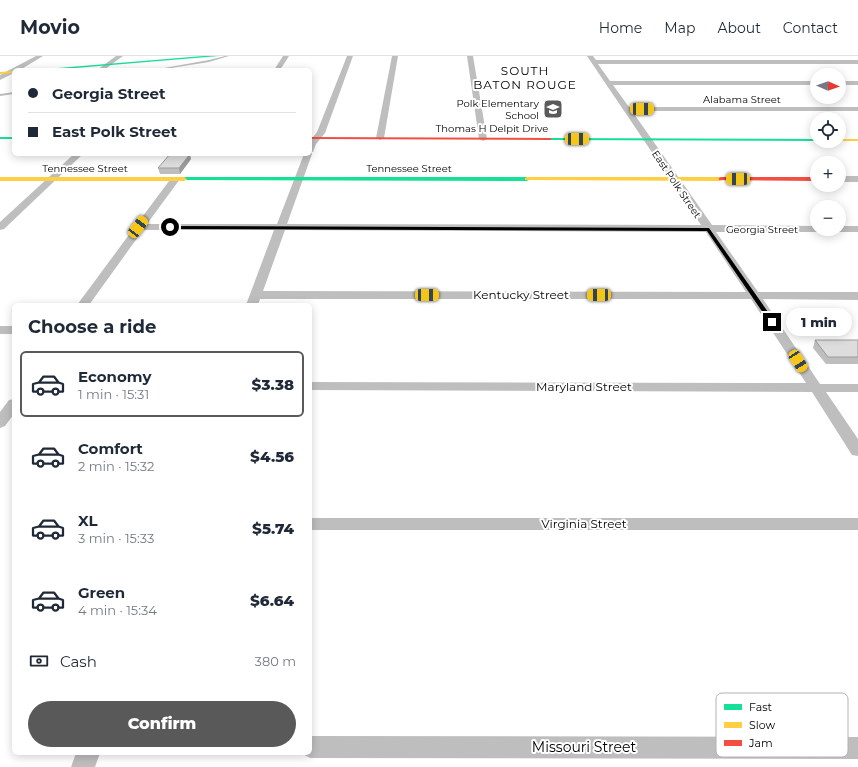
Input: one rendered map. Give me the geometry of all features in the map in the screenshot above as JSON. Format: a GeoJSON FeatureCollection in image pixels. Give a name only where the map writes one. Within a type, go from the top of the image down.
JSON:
{"type":"FeatureCollection","features":[{"type":"Feature","properties":{"kind":"street"},"geometry":{"type":"LineString","coordinates":[[19,68],[40,56]]}},
{"type":"Feature","properties":{"kind":"street"},"geometry":{"type":"LineString","coordinates":[[104,67],[120,56]]}},
{"type":"Feature","properties":{"kind":"street"},"geometry":{"type":"LineString","coordinates":[[81,68],[199,60],[216,56]]}},
{"type":"Feature","properties":{"kind":"street"},"geometry":{"type":"LineString","coordinates":[[278,68],[286,56]]}},
{"type":"Feature","properties":{"kind":"street"},"geometry":{"type":"LineString","coordinates":[[313,138],[321,133],[350,56]]}},
{"type":"Feature","properties":{"kind":"street"},"geometry":{"type":"LineString","coordinates":[[380,138],[394,56]]}},
{"type":"Feature","properties":{"kind":"street"},"geometry":{"type":"LineString","coordinates":[[470,56],[483,139]]}},
{"type":"Feature","properties":{"kind":"street"},"geometry":{"type":"LineString","coordinates":[[842,56],[856,63]]}},
{"type":"Feature","properties":{"kind":"street"},"geometry":{"type":"LineString","coordinates":[[592,59],[856,63]]}},
{"type":"Feature","properties":{"kind":"street","name":"East Polk Street"},"geometry":{"type":"LineString","coordinates":[[592,59],[755,296],[858,451]]}},
{"type":"Feature","properties":{"kind":"street"},"geometry":{"type":"LineString","coordinates":[[0,73],[12,71]]}},
{"type":"Feature","properties":{"kind":"street"},"geometry":{"type":"LineString","coordinates":[[0,78],[12,72]]}},
{"type":"Feature","properties":{"kind":"street"},"geometry":{"type":"LineString","coordinates":[[609,83],[810,83]]}},
{"type":"Feature","properties":{"kind":"street"},"geometry":{"type":"LineString","coordinates":[[846,83],[858,83]]}},
{"type":"Feature","properties":{"kind":"street","name":"Alabama Street"},"geometry":{"type":"LineString","coordinates":[[626,109],[858,109]]}},
{"type":"Feature","properties":{"kind":"street","name":"Thomas H Delpit Drive"},"geometry":{"type":"LineString","coordinates":[[313,138],[810,140]]}},
{"type":"Feature","properties":{"kind":"street"},"geometry":{"type":"LineString","coordinates":[[846,140],[858,140]]}},
{"type":"Feature","properties":{"kind":"street"},"geometry":{"type":"LineString","coordinates":[[0,227],[77,156]]}},
{"type":"Feature","properties":{"kind":"street"},"geometry":{"type":"LineString","coordinates":[[254,300],[307,156]]}},
{"type":"Feature","properties":{"kind":"street","name":"Tennessee Street"},"geometry":{"type":"LineString","coordinates":[[0,179],[810,179]]}},
{"type":"Feature","properties":{"kind":"street"},"geometry":{"type":"LineString","coordinates":[[84,303],[138,227],[175,179]]}},
{"type":"Feature","properties":{"kind":"street"},"geometry":{"type":"LineString","coordinates":[[846,179],[858,179]]}},
{"type":"Feature","properties":{"kind":"street","name":"Georgia Street"},"geometry":{"type":"LineString","coordinates":[[138,227],[858,229]]}},
{"type":"Feature","properties":{"kind":"street","name":"Kentucky Street"},"geometry":{"type":"LineString","coordinates":[[254,300],[858,296]]}},
{"type":"Feature","properties":{"kind":"street"},"geometry":{"type":"LineString","coordinates":[[0,330],[12,330]]}},
{"type":"Feature","properties":{"kind":"street","name":"Maryland Street"},"geometry":{"type":"LineString","coordinates":[[312,386],[858,388]]}},
{"type":"Feature","properties":{"kind":"street"},"geometry":{"type":"LineString","coordinates":[[0,423],[12,406]]}},
{"type":"Feature","properties":{"kind":"street","name":"Virginia Street"},"geometry":{"type":"LineString","coordinates":[[312,524],[858,524]]}},
{"type":"Feature","properties":{"kind":"street","name":"Missouri Street"},"geometry":{"type":"LineString","coordinates":[[312,747],[716,748]]}},
{"type":"Feature","properties":{"kind":"street","name":"Missouri Street"},"geometry":{"type":"LineString","coordinates":[[848,748],[858,748]]}},
{"type":"Feature","properties":{"kind":"street"},"geometry":{"type":"LineString","coordinates":[[83,767],[87,755]]}},
{"type":"Feature","properties":{"kind":"building"},"geometry":{"type":"Polygon","coordinates":[[[168,156],[188,156],[179,168],[158,168],[168,156]]]}},
{"type":"Feature","properties":{"kind":"building"},"geometry":{"type":"Polygon","coordinates":[[[815,340],[858,340],[858,357],[828,357],[815,340]]]}},
{"type":"Feature","properties":{"kind":"waterway"},"geometry":{"type":"LineString","coordinates":[[166,68],[209,61],[228,56]]}},
{"type":"Feature","properties":{"kind":"waterway"},"geometry":{"type":"LineString","coordinates":[[0,95],[12,93]]}},
{"type":"Feature","properties":{"kind":"traffic: fast"},"geometry":{"type":"LineString","coordinates":[[62,68],[217,56]]}},
{"type":"Feature","properties":{"kind":"traffic: fast"},"geometry":{"type":"LineString","coordinates":[[0,138],[12,138]]}},
{"type":"Feature","properties":{"kind":"traffic: fast"},"geometry":{"type":"LineString","coordinates":[[550,139],[810,140]]}},
{"type":"Feature","properties":{"kind":"traffic: fast"},"geometry":{"type":"LineString","coordinates":[[184,179],[527,179]]}},
{"type":"Feature","properties":{"kind":"traffic: slow"},"geometry":{"type":"LineString","coordinates":[[0,73],[12,72]]}},
{"type":"Feature","properties":{"kind":"traffic: slow"},"geometry":{"type":"LineString","coordinates":[[846,140],[858,140]]}},
{"type":"Feature","properties":{"kind":"traffic: slow"},"geometry":{"type":"LineString","coordinates":[[0,179],[184,179]]}},
{"type":"Feature","properties":{"kind":"traffic: slow"},"geometry":{"type":"LineString","coordinates":[[527,179],[721,179]]}},
{"type":"Feature","properties":{"kind":"traffic: jam"},"geometry":{"type":"LineString","coordinates":[[312,138],[550,139]]}},
{"type":"Feature","properties":{"kind":"traffic: jam"},"geometry":{"type":"LineString","coordinates":[[721,179],[810,179]]}},
{"type":"Feature","properties":{"kind":"place","name":"Polk Elementary School"},"geometry":{"type":"Point","coordinates":[553,109]}},
{"type":"Feature","properties":{"kind":"district","name":"SOUTH BATON ROUGE"},"geometry":{"type":"Point","coordinates":[525,78]}},
{"type":"Feature","properties":{"kind":"route"},"geometry":{"type":"LineString","coordinates":[[170,227],[296,229],[709,229],[772,322]]}}]}
